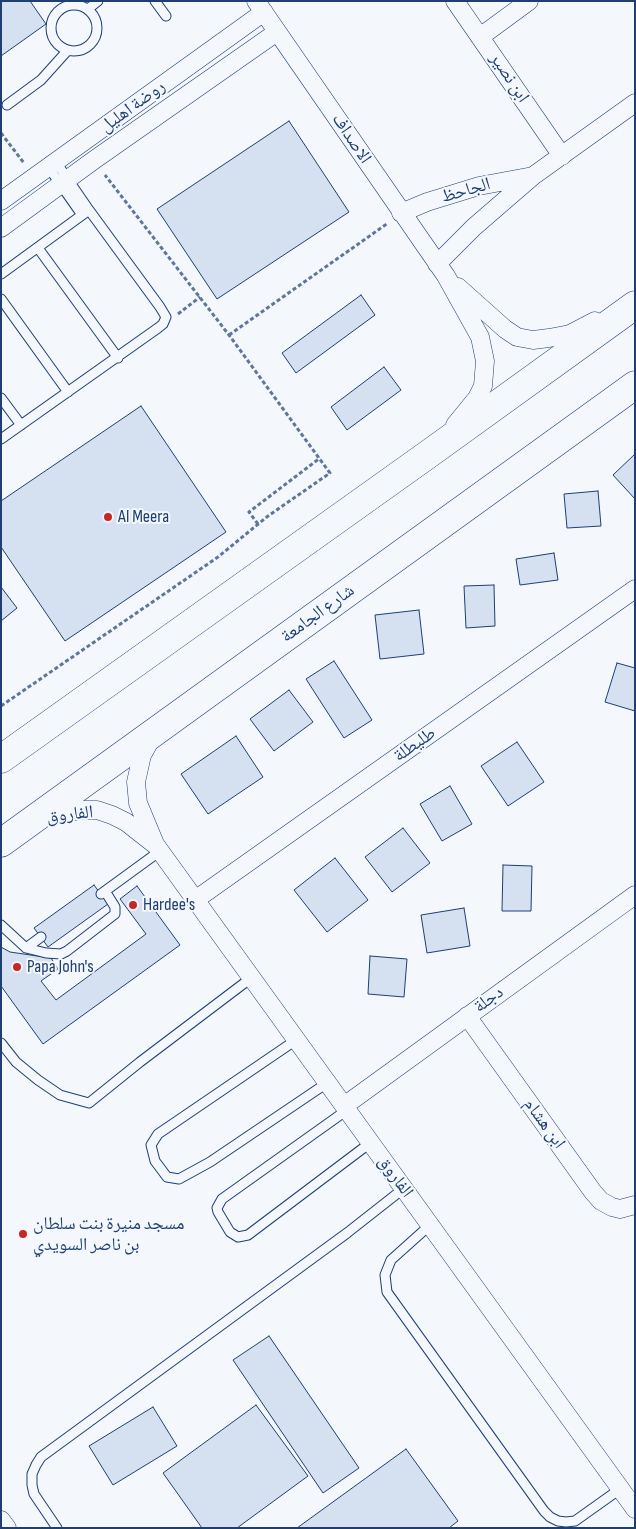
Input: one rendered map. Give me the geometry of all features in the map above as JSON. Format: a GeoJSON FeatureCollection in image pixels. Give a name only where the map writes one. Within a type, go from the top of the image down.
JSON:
{"type":"FeatureCollection","features":[{"type":"Feature","properties":{"kind":"main road"},"geometry":{"type":"LineString","coordinates":[[1,759],[635,305]]}},
{"type":"Feature","properties":{"kind":"main road","name":"شارع الجامعة"},"geometry":{"type":"LineString","coordinates":[[1,843],[635,385]]}},
{"type":"Feature","properties":{"kind":"street","name":"ابن نصير"},"geometry":{"type":"LineString","coordinates":[[455,1],[562,156]]}},
{"type":"Feature","properties":{"kind":"street"},"geometry":{"type":"LineString","coordinates":[[480,37],[529,1]]}},
{"type":"Feature","properties":{"kind":"street","name":"الاصداف"},"geometry":{"type":"LineString","coordinates":[[260,7],[442,270],[480,337],[485,361],[485,377],[478,398],[430,453]]}},
{"type":"Feature","properties":{"kind":"street","name":"روضة اهليل"},"geometry":{"type":"LineString","coordinates":[[1,201],[47,169],[159,102],[260,7]]}},
{"type":"Feature","properties":{"kind":"street"},"geometry":{"type":"LineString","coordinates":[[1,228],[94,160],[159,102],[278,32]]}},
{"type":"Feature","properties":{"kind":"street","name":"الجاحظ"},"geometry":{"type":"LineString","coordinates":[[442,270],[493,210],[533,176],[635,103]]}},
{"type":"Feature","properties":{"kind":"street","name":"الجاحظ"},"geometry":{"type":"LineString","coordinates":[[401,213],[444,196],[479,186],[533,176]]}},
{"type":"Feature","properties":{"kind":"street","name":"الاصداف"},"geometry":{"type":"LineString","coordinates":[[442,270],[505,329],[517,337],[533,340],[570,334],[635,300]]}},
{"type":"Feature","properties":{"kind":"street","name":"طليطلة"},"geometry":{"type":"LineString","coordinates":[[195,900],[635,589]]}},
{"type":"Feature","properties":{"kind":"street","name":"الفاروق"},"geometry":{"type":"LineString","coordinates":[[155,732],[142,755],[136,782],[138,803],[157,848],[635,1509]]}},
{"type":"Feature","properties":{"kind":"street","name":"الفاروق"},"geometry":{"type":"LineString","coordinates":[[35,818],[81,810],[97,810],[126,822],[157,848]]}},
{"type":"Feature","properties":{"kind":"street","name":"دجلة"},"geometry":{"type":"LineString","coordinates":[[345,1108],[467,1016],[635,895]]}},
{"type":"Feature","properties":{"kind":"street","name":"ابن هشام"},"geometry":{"type":"LineString","coordinates":[[467,1016],[597,1196],[620,1209],[635,1204]]}},
{"type":"Feature","properties":{"kind":"street"},"geometry":{"type":"LineString","coordinates":[[1,1520],[7,1528]]}},
{"type":"Feature","properties":{"kind":"lane"},"geometry":{"type":"LineString","coordinates":[[155,1],[166,16]]}},
{"type":"Feature","properties":{"kind":"lane"},"geometry":{"type":"LineString","coordinates":[[74,3],[92,4],[98,28],[95,38],[88,46],[78,51],[68,50],[59,46],[53,39],[51,30],[52,20],[56,12],[63,6],[74,3]]}},
{"type":"Feature","properties":{"kind":"lane"},"geometry":{"type":"LineString","coordinates":[[7,104],[41,80],[68,50]]}},
{"type":"Feature","properties":{"kind":"lane"},"geometry":{"type":"LineString","coordinates":[[1,438],[118,358],[163,324],[166,317],[64,182],[47,169]]}},
{"type":"Feature","properties":{"kind":"lane"},"geometry":{"type":"LineString","coordinates":[[1,274],[86,213]]}},
{"type":"Feature","properties":{"kind":"lane"},"geometry":{"type":"LineString","coordinates":[[38,248],[118,358]]}},
{"type":"Feature","properties":{"kind":"lane"},"geometry":{"type":"LineString","coordinates":[[1,299],[68,392]]}},
{"type":"Feature","properties":{"kind":"lane"},"geometry":{"type":"LineString","coordinates":[[1,398],[21,425]]}},
{"type":"Feature","properties":{"kind":"lane"},"geometry":{"type":"LineString","coordinates":[[1,925],[26,948],[60,954],[115,914],[115,906],[103,892],[157,848]]}},
{"type":"Feature","properties":{"kind":"lane"},"geometry":{"type":"LineString","coordinates":[[26,948],[41,937]]}},
{"type":"Feature","properties":{"kind":"lane"},"geometry":{"type":"LineString","coordinates":[[1,1043],[16,1062],[38,1080],[60,1095],[89,1104],[140,1062],[251,978]]}},
{"type":"Feature","properties":{"kind":"lane"},"geometry":{"type":"LineString","coordinates":[[296,1040],[158,1134],[151,1146],[155,1161],[166,1176],[179,1179],[210,1162],[327,1083]]}},
{"type":"Feature","properties":{"kind":"lane"},"geometry":{"type":"LineString","coordinates":[[345,1108],[222,1199],[217,1208],[230,1232],[238,1237],[248,1235],[370,1143]]}},
{"type":"Feature","properties":{"kind":"lane"},"geometry":{"type":"LineString","coordinates":[[57,1528],[34,1494],[32,1485],[34,1470],[42,1457],[347,1233],[403,1189]]}},
{"type":"Feature","properties":{"kind":"lane"},"geometry":{"type":"LineString","coordinates":[[430,1225],[391,1260],[385,1275],[387,1292],[544,1511],[558,1521],[575,1521],[620,1489]]}},
{"type":"Feature","properties":{"kind":"path"},"geometry":{"type":"LineString","coordinates":[[1,132],[47,169]]}},
{"type":"Feature","properties":{"kind":"path"},"geometry":{"type":"LineString","coordinates":[[1,706],[218,557],[258,524],[330,473],[229,335],[94,160]]}},
{"type":"Feature","properties":{"kind":"path"},"geometry":{"type":"LineString","coordinates":[[229,335],[401,213]]}},
{"type":"Feature","properties":{"kind":"path"},"geometry":{"type":"LineString","coordinates":[[163,324],[200,297]]}},
{"type":"Feature","properties":{"kind":"path"},"geometry":{"type":"LineString","coordinates":[[258,524],[249,512],[320,458]]}},
{"type":"Feature","properties":{"kind":"building"},"geometry":{"type":"Polygon","coordinates":[[[1,1],[30,1],[46,24],[1,56],[1,1]]]}},
{"type":"Feature","properties":{"kind":"building"},"geometry":{"type":"Polygon","coordinates":[[[289,121],[349,212],[217,299],[157,209],[289,121]]]}},
{"type":"Feature","properties":{"kind":"building"},"geometry":{"type":"Polygon","coordinates":[[[361,295],[375,315],[296,373],[282,353],[361,295]]]}},
{"type":"Feature","properties":{"kind":"building"},"geometry":{"type":"Polygon","coordinates":[[[384,367],[401,390],[347,430],[331,407],[384,367]]]}},
{"type":"Feature","properties":{"kind":"building","name":"Al Meera"},"geometry":{"type":"Polygon","coordinates":[[[141,406],[226,532],[65,641],[1,547],[1,501],[141,406]]]}},
{"type":"Feature","properties":{"kind":"building"},"geometry":{"type":"Polygon","coordinates":[[[635,454],[635,499],[613,475],[635,454]]]}},
{"type":"Feature","properties":{"kind":"building"},"geometry":{"type":"Polygon","coordinates":[[[598,491],[601,526],[567,528],[564,494],[598,491]]]}},
{"type":"Feature","properties":{"kind":"building"},"geometry":{"type":"Polygon","coordinates":[[[554,553],[558,580],[520,585],[516,559],[554,553]]]}},
{"type":"Feature","properties":{"kind":"building"},"geometry":{"type":"Polygon","coordinates":[[[494,585],[495,626],[466,628],[464,586],[494,585]]]}},
{"type":"Feature","properties":{"kind":"building"},"geometry":{"type":"Polygon","coordinates":[[[1,587],[17,608],[1,621],[1,587]]]}},
{"type":"Feature","properties":{"kind":"building"},"geometry":{"type":"Polygon","coordinates":[[[419,610],[424,654],[380,659],[375,615],[419,610]]]}},
{"type":"Feature","properties":{"kind":"building"},"geometry":{"type":"Polygon","coordinates":[[[334,661],[372,720],[344,738],[306,679],[334,661]]]}},
{"type":"Feature","properties":{"kind":"building"},"geometry":{"type":"Polygon","coordinates":[[[617,663],[635,668],[635,711],[605,702],[617,663]]]}},
{"type":"Feature","properties":{"kind":"building"},"geometry":{"type":"Polygon","coordinates":[[[289,690],[313,722],[274,751],[250,719],[289,690]]]}},
{"type":"Feature","properties":{"kind":"building"},"geometry":{"type":"Polygon","coordinates":[[[236,736],[263,777],[208,814],[181,774],[236,736]]]}},
{"type":"Feature","properties":{"kind":"building"},"geometry":{"type":"Polygon","coordinates":[[[517,742],[544,782],[508,806],[481,766],[517,742]]]}},
{"type":"Feature","properties":{"kind":"building"},"geometry":{"type":"Polygon","coordinates":[[[450,786],[472,824],[442,841],[420,804],[450,786]]]}},
{"type":"Feature","properties":{"kind":"building"},"geometry":{"type":"Polygon","coordinates":[[[403,828],[430,863],[392,892],[365,857],[403,828]]]}},
{"type":"Feature","properties":{"kind":"building"},"geometry":{"type":"Polygon","coordinates":[[[335,858],[368,900],[327,932],[294,890],[335,858]]]}},
{"type":"Feature","properties":{"kind":"building"},"geometry":{"type":"Polygon","coordinates":[[[503,865],[532,866],[531,911],[502,911],[503,865]]]}},
{"type":"Feature","properties":{"kind":"building"},"geometry":{"type":"Polygon","coordinates":[[[94,885],[108,904],[48,947],[34,928],[94,885]]]}},
{"type":"Feature","properties":{"kind":"building"},"geometry":{"type":"Polygon","coordinates":[[[137,886],[180,945],[43,1044],[1,986],[1,947],[10,952],[51,958],[58,969],[41,981],[56,1000],[146,934],[120,899],[137,886]]]}},
{"type":"Feature","properties":{"kind":"building"},"geometry":{"type":"Polygon","coordinates":[[[464,908],[470,946],[427,953],[421,915],[464,908]]]}},
{"type":"Feature","properties":{"kind":"building"},"geometry":{"type":"Polygon","coordinates":[[[370,956],[407,959],[404,997],[368,994],[370,956]]]}},
{"type":"Feature","properties":{"kind":"building"},"geometry":{"type":"Polygon","coordinates":[[[269,1336],[359,1468],[323,1493],[233,1360],[269,1336]]]}},
{"type":"Feature","properties":{"kind":"building"},"geometry":{"type":"Polygon","coordinates":[[[256,1405],[308,1476],[237,1528],[202,1528],[163,1473],[256,1405]]]}},
{"type":"Feature","properties":{"kind":"building"},"geometry":{"type":"Polygon","coordinates":[[[153,1407],[177,1446],[113,1485],[89,1446],[153,1407]]]}},
{"type":"Feature","properties":{"kind":"building"},"geometry":{"type":"Polygon","coordinates":[[[406,1449],[458,1521],[449,1528],[297,1528],[406,1449]]]}},
{"type":"Feature","properties":{"kind":"place","name":"Al Meera"},"geometry":{"type":"Point","coordinates":[108,517]}},
{"type":"Feature","properties":{"kind":"place","name":"Hardee's"},"geometry":{"type":"Point","coordinates":[133,905]}},
{"type":"Feature","properties":{"kind":"place","name":"Papa John's"},"geometry":{"type":"Point","coordinates":[17,967]}},
{"type":"Feature","properties":{"kind":"place","name":"مسجد منيرة بنت سلطان بن ناصر السويدي"},"geometry":{"type":"Point","coordinates":[23,1234]}}]}
